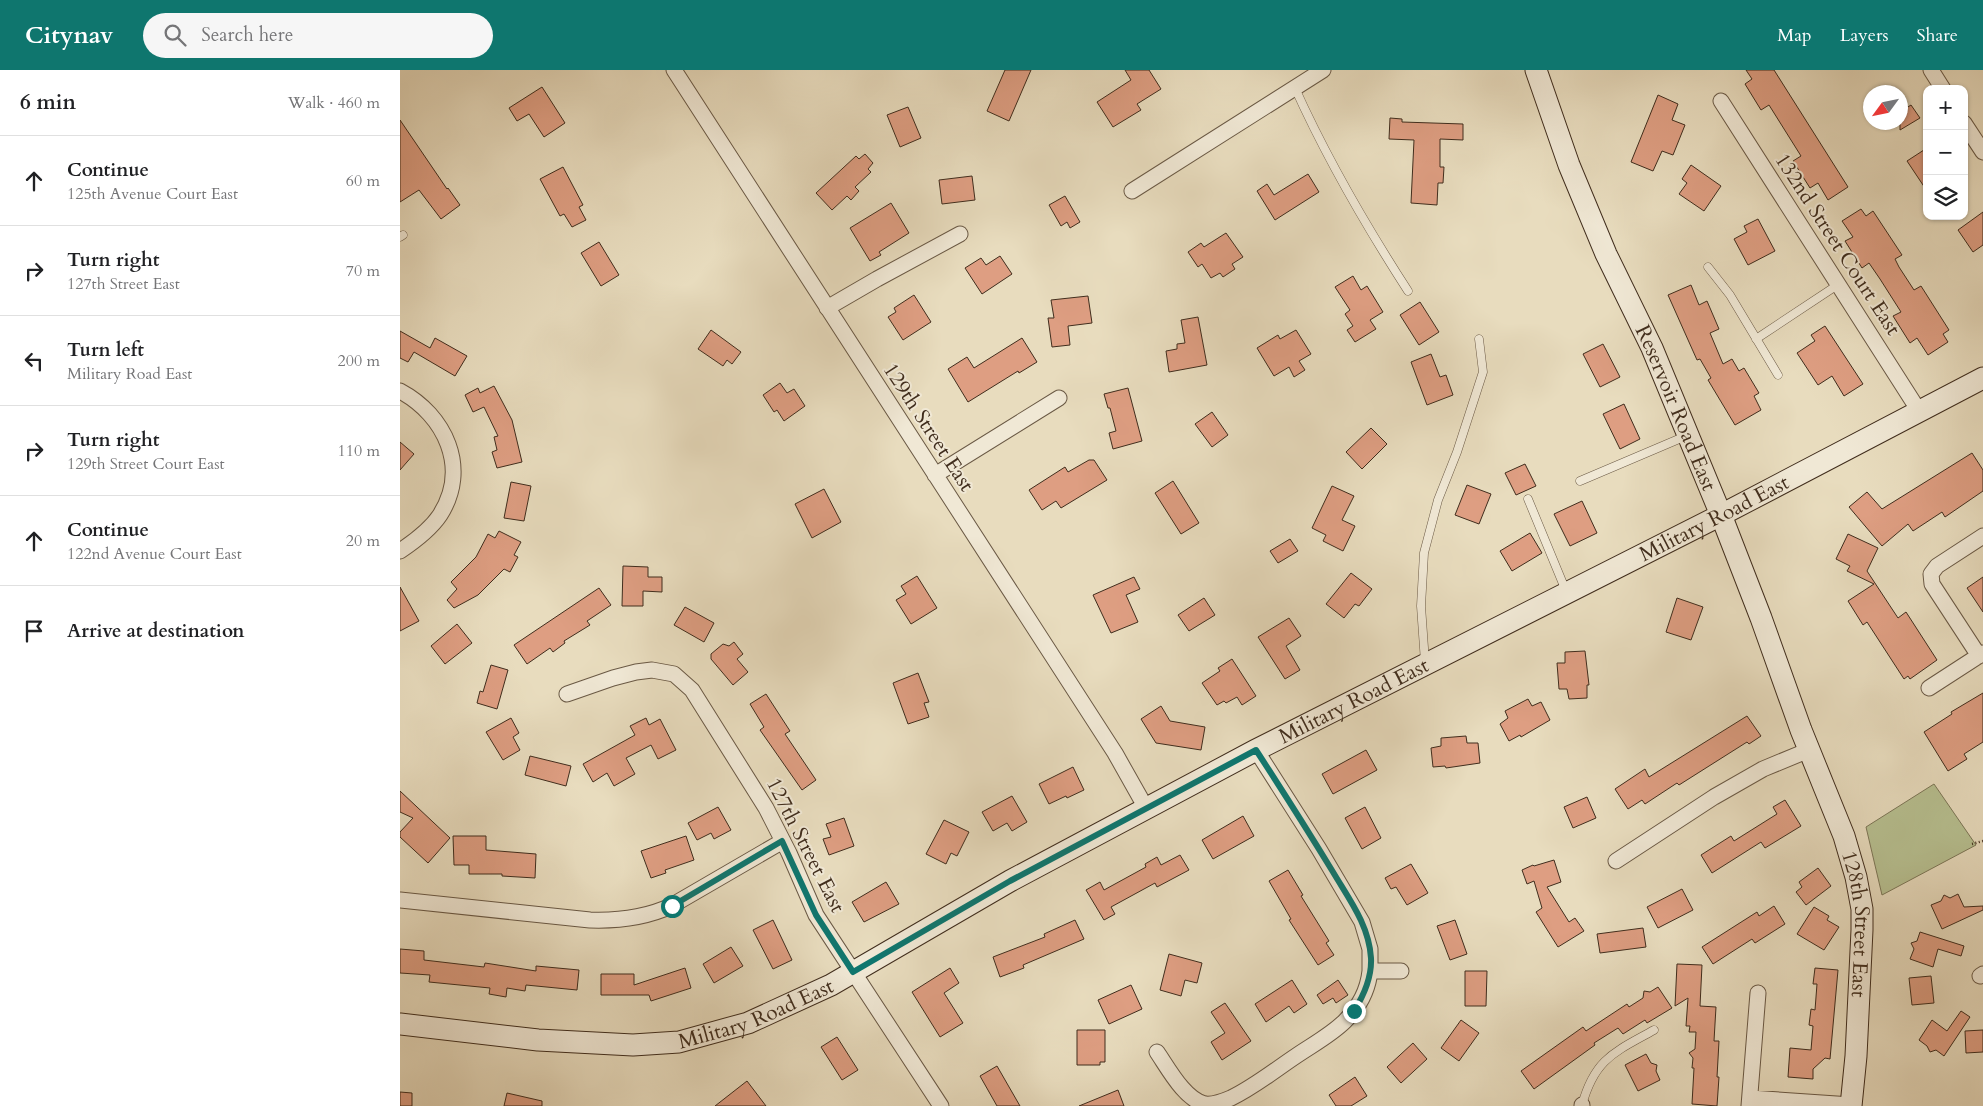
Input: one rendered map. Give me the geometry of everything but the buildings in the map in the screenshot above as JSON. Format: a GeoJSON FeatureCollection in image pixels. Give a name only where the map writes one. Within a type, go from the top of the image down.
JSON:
{"type":"FeatureCollection","features":[{"type":"Feature","properties":{"kind":"main road","name":"Reservoir Road East"},"geometry":{"type":"LineString","coordinates":[[1536,70],[1569,165],[1606,254],[1652,348],[1721,515],[1809,750]]}},
{"type":"Feature","properties":{"kind":"main road","name":"Military Road East"},"geometry":{"type":"LineString","coordinates":[[400,1024],[538,1040],[633,1045],[679,1042],[748,1023],[831,985],[1010,881],[1256,750],[1721,515],[1983,378]]}},
{"type":"Feature","properties":{"kind":"main road","name":"128th Street East"},"geometry":{"type":"LineString","coordinates":[[1809,750],[1844,836],[1856,877],[1862,909],[1860,983],[1851,1105]]}},
{"type":"Feature","properties":{"kind":"street","name":"129th Street East"},"geometry":{"type":"LineString","coordinates":[[674,70],[1116,753],[1146,808]]}},
{"type":"Feature","properties":{"kind":"street"},"geometry":{"type":"LineString","coordinates":[[1132,191],[1323,70]]}},
{"type":"Feature","properties":{"kind":"street"},"geometry":{"type":"LineString","coordinates":[[1931,70],[1940,85]]}},
{"type":"Feature","properties":{"kind":"street","name":"132nd Street Court East"},"geometry":{"type":"LineString","coordinates":[[1721,100],[1920,410]]}},
{"type":"Feature","properties":{"kind":"street"},"geometry":{"type":"LineString","coordinates":[[1968,129],[1983,152]]}},
{"type":"Feature","properties":{"kind":"street"},"geometry":{"type":"LineString","coordinates":[[827,308],[960,234]]}},
{"type":"Feature","properties":{"kind":"street"},"geometry":{"type":"LineString","coordinates":[[400,390],[417,401],[432,415],[439,425],[450,450],[452,471],[450,489],[444,506],[435,520],[420,536],[400,551]]}},
{"type":"Feature","properties":{"kind":"street"},"geometry":{"type":"LineString","coordinates":[[935,475],[1059,398]]}},
{"type":"Feature","properties":{"kind":"street"},"geometry":{"type":"LineString","coordinates":[[1930,688],[1981,654],[1932,584],[1931,574],[1936,566],[1983,536]]}},
{"type":"Feature","properties":{"kind":"street","name":"127th Street East"},"geometry":{"type":"LineString","coordinates":[[567,694],[636,672],[652,670],[674,674],[692,690],[740,764],[782,841],[816,915],[941,1106]]}},
{"type":"Feature","properties":{"kind":"street"},"geometry":{"type":"LineString","coordinates":[[1157,1052],[1178,1083],[1193,1098],[1206,1104],[1232,1098],[1345,1022],[1363,996],[1369,982],[1370,949],[1362,922],[1256,750]]}},
{"type":"Feature","properties":{"kind":"street"},"geometry":{"type":"LineString","coordinates":[[1616,861],[1714,797],[1763,769],[1809,750]]}},
{"type":"Feature","properties":{"kind":"street"},"geometry":{"type":"LineString","coordinates":[[400,900],[590,920],[612,921],[641,917],[672,906],[782,841]]}},
{"type":"Feature","properties":{"kind":"street"},"geometry":{"type":"LineString","coordinates":[[1370,970],[1401,972]]}},
{"type":"Feature","properties":{"kind":"street"},"geometry":{"type":"LineString","coordinates":[[1758,993],[1749,1102],[1851,1105]]}},
{"type":"Feature","properties":{"kind":"lane"},"geometry":{"type":"LineString","coordinates":[[1295,88],[1309,119],[1368,228],[1408,291]]}},
{"type":"Feature","properties":{"kind":"lane"},"geometry":{"type":"LineString","coordinates":[[1708,268],[1730,295],[1778,375]]}},
{"type":"Feature","properties":{"kind":"lane"},"geometry":{"type":"LineString","coordinates":[[1756,339],[1839,284]]}},
{"type":"Feature","properties":{"kind":"lane"},"geometry":{"type":"LineString","coordinates":[[1425,664],[1421,606],[1424,553],[1438,500],[1457,452],[1483,372],[1479,339]]}},
{"type":"Feature","properties":{"kind":"lane"},"geometry":{"type":"LineString","coordinates":[[1580,481],[1688,436]]}},
{"type":"Feature","properties":{"kind":"lane"},"geometry":{"type":"LineString","coordinates":[[1528,499],[1566,593]]}},
{"type":"Feature","properties":{"kind":"lane"},"geometry":{"type":"LineString","coordinates":[[1582,1105],[1588,1085],[1602,1063],[1612,1054],[1654,1030]]}},
{"type":"Feature","properties":{"kind":"path"},"geometry":{"type":"LineString","coordinates":[[1972,844],[1983,840]]}},
{"type":"Feature","properties":{"kind":"green space"},"geometry":{"type":"Polygon","coordinates":[[[1934,784],[1976,845],[1882,895],[1866,827],[1934,784]]]}},
{"type":"Feature","properties":{"kind":"route"},"geometry":{"type":"LineString","coordinates":[[672,906],[782,841],[789,853],[806,897],[853,972],[1010,881],[1256,750],[1319,850],[1366,931],[1371,960],[1369,982],[1354,1011]]}}]}
